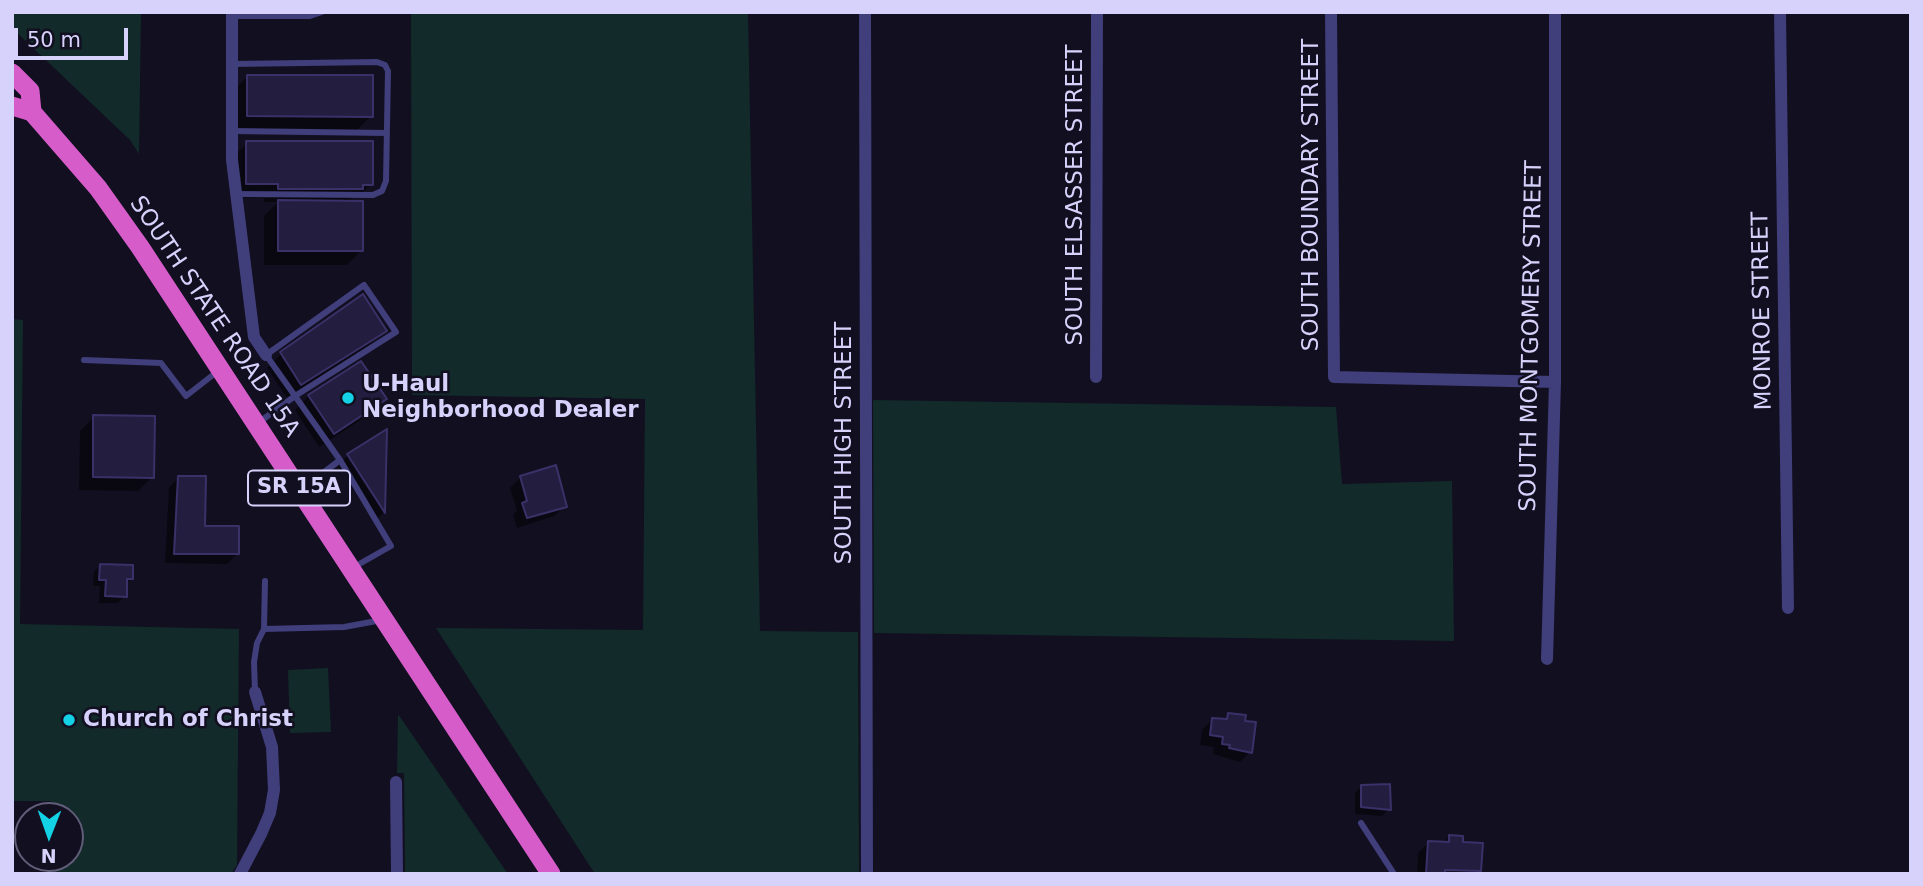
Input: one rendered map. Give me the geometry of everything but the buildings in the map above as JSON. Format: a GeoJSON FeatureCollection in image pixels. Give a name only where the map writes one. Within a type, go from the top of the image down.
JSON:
{"type":"FeatureCollection","features":[{"type":"Feature","properties":{"kind":"highway","name":"SOUTH STATE ROAD 15A"},"geometry":{"type":"LineString","coordinates":[[12,73],[30,91],[32,112],[98,188],[140,247],[551,874]]}},
{"type":"Feature","properties":{"kind":"highway"},"geometry":{"type":"LineString","coordinates":[[12,106],[32,112]]}},
{"type":"Feature","properties":{"kind":"street","name":"SOUTH HIGH STREET"},"geometry":{"type":"LineString","coordinates":[[865,12],[867,874]]}},
{"type":"Feature","properties":{"kind":"street","name":"SOUTH ELSASSER STREET"},"geometry":{"type":"LineString","coordinates":[[1096,377],[1097,12]]}},
{"type":"Feature","properties":{"kind":"street","name":"SOUTH BOUNDARY STREET"},"geometry":{"type":"LineString","coordinates":[[1331,12],[1334,377],[1555,382]]}},
{"type":"Feature","properties":{"kind":"street","name":"SOUTH MONTGOMERY STREET"},"geometry":{"type":"LineString","coordinates":[[1547,659],[1555,382],[1555,12]]}},
{"type":"Feature","properties":{"kind":"street","name":"MONROE STREET"},"geometry":{"type":"LineString","coordinates":[[1780,12],[1788,608]]}},
{"type":"Feature","properties":{"kind":"street"},"geometry":{"type":"LineString","coordinates":[[232,14],[232,160],[254,337],[266,355]]}},
{"type":"Feature","properties":{"kind":"street"},"geometry":{"type":"LineString","coordinates":[[240,874],[270,813],[274,790],[272,747],[255,692]]}},
{"type":"Feature","properties":{"kind":"street"},"geometry":{"type":"LineString","coordinates":[[396,782],[397,874]]}},
{"type":"Feature","properties":{"kind":"lane"},"geometry":{"type":"LineString","coordinates":[[232,14],[310,16],[322,12]]}},
{"type":"Feature","properties":{"kind":"lane"},"geometry":{"type":"LineString","coordinates":[[232,64],[377,62],[385,65],[388,71],[386,181],[382,191],[373,195],[236,194]]}},
{"type":"Feature","properties":{"kind":"lane"},"geometry":{"type":"LineString","coordinates":[[232,131],[387,133]]}},
{"type":"Feature","properties":{"kind":"lane"},"geometry":{"type":"LineString","coordinates":[[257,424],[295,396],[396,332],[364,285],[266,355],[295,396],[340,460],[390,546],[352,569]]}},
{"type":"Feature","properties":{"kind":"lane"},"geometry":{"type":"LineString","coordinates":[[84,360],[161,363],[186,396],[221,369]]}},
{"type":"Feature","properties":{"kind":"lane"},"geometry":{"type":"LineString","coordinates":[[301,490],[340,460]]}},
{"type":"Feature","properties":{"kind":"lane"},"geometry":{"type":"LineString","coordinates":[[255,692],[254,662],[257,643],[264,629],[265,581]]}},
{"type":"Feature","properties":{"kind":"lane"},"geometry":{"type":"LineString","coordinates":[[264,629],[344,627],[385,620]]}},
{"type":"Feature","properties":{"kind":"lane"},"geometry":{"type":"LineString","coordinates":[[1362,822],[1394,874]]}},
{"type":"Feature","properties":{"kind":"green space"},"geometry":{"type":"Polygon","coordinates":[[[12,12],[141,12],[139,154],[130,140],[12,28],[12,12]]]}},
{"type":"Feature","properties":{"kind":"green space"},"geometry":{"type":"Polygon","coordinates":[[[411,12],[748,12],[760,631],[858,632],[859,874],[595,874],[436,628],[643,630],[645,399],[412,395],[411,12]]]}},
{"type":"Feature","properties":{"kind":"green space"},"geometry":{"type":"Polygon","coordinates":[[[12,319],[23,320],[20,624],[239,629],[237,865],[231,874],[50,874],[84,872],[84,802],[12,801],[12,319]]]}},
{"type":"Feature","properties":{"kind":"green space"},"geometry":{"type":"Polygon","coordinates":[[[873,400],[1336,407],[1342,484],[1452,481],[1454,641],[874,633],[873,400]]]}},
{"type":"Feature","properties":{"kind":"green space"},"geometry":{"type":"Polygon","coordinates":[[[328,668],[331,732],[290,733],[288,670],[328,668]]]}},
{"type":"Feature","properties":{"kind":"green space"},"geometry":{"type":"Polygon","coordinates":[[[398,714],[508,874],[405,874],[404,773],[397,773],[398,714]]]}},
{"type":"Feature","properties":{"kind":"place","name":"U-Haul Neighborhood Dealer"},"geometry":{"type":"Point","coordinates":[348,398]}},
{"type":"Feature","properties":{"kind":"place","name":"Church of Christ"},"geometry":{"type":"Point","coordinates":[69,720]}}]}
